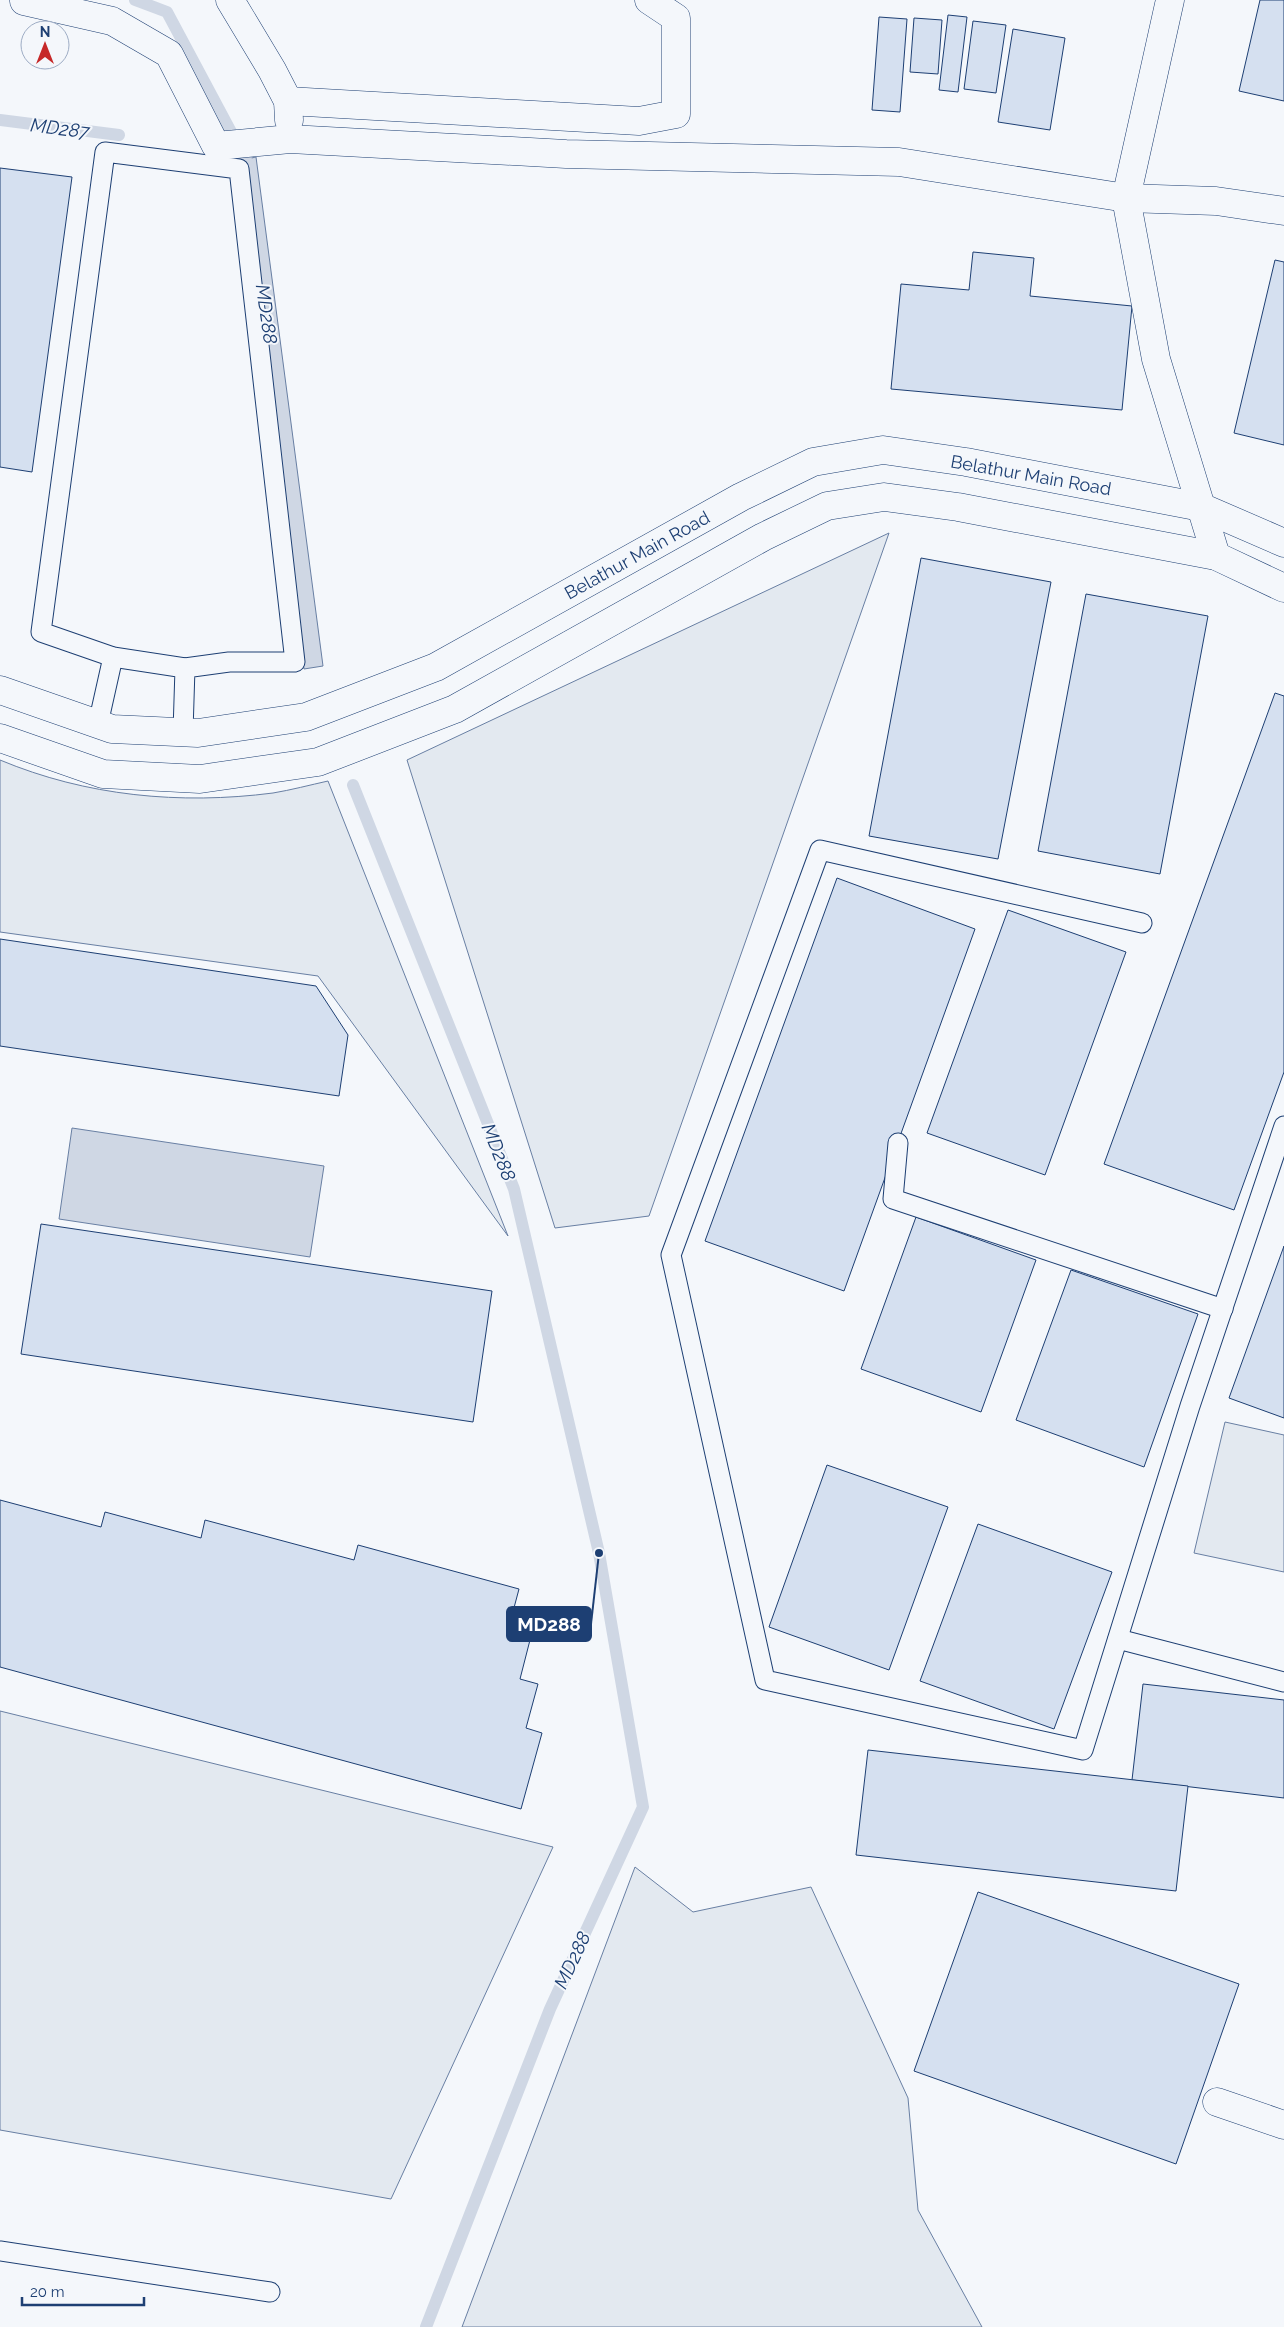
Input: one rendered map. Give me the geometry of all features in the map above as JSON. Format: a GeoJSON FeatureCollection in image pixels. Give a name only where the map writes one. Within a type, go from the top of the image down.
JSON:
{"type":"FeatureCollection","features":[{"type":"Feature","properties":{"kind":"street"},"geometry":{"type":"LineString","coordinates":[[22,0],[112,21],[169,54],[216,146],[290,140],[566,154],[899,162],[1126,198],[1216,201],[1284,211]]}},
{"type":"Feature","properties":{"kind":"street"},"geometry":{"type":"LineString","coordinates":[[230,0],[272,70],[288,101],[290,140]]}},
{"type":"Feature","properties":{"kind":"street"},"geometry":{"type":"LineString","coordinates":[[288,101],[639,121],[676,114],[676,18],[649,0]]}},
{"type":"Feature","properties":{"kind":"street"},"geometry":{"type":"LineString","coordinates":[[1170,0],[1126,198],[1156,359],[1216,556]]}},
{"type":"Feature","properties":{"kind":"street","name":"Belathur Main Road"},"geometry":{"type":"LineString","coordinates":[[0,690],[112,729],[198,733],[312,715],[436,667],[741,497],[813,462],[883,450],[966,462],[1201,507],[1284,543]]}},
{"type":"Feature","properties":{"kind":"street"},"geometry":{"type":"LineString","coordinates":[[0,738],[103,774],[200,778],[318,762],[455,709],[763,538],[827,506],[884,497],[958,507],[1216,556],[1284,588]]}},
{"type":"Feature","properties":{"kind":"street"},"geometry":{"type":"LineString","coordinates":[[1217,2102],[1284,2125]]}},
{"type":"Feature","properties":{"kind":"lane"},"geometry":{"type":"LineString","coordinates":[[105,152],[239,169],[295,662],[228,662],[185,668],[113,657],[41,632],[105,152]]}},
{"type":"Feature","properties":{"kind":"lane"},"geometry":{"type":"LineString","coordinates":[[98,724],[113,657]]}},
{"type":"Feature","properties":{"kind":"lane"},"geometry":{"type":"LineString","coordinates":[[183,732],[185,668]]}},
{"type":"Feature","properties":{"kind":"lane"},"geometry":{"type":"LineString","coordinates":[[1142,922],[820,850],[671,1255],[765,1680],[1083,1750],[1190,1406],[1284,1126]]}},
{"type":"Feature","properties":{"kind":"lane"},"geometry":{"type":"LineString","coordinates":[[898,1143],[892,1199],[1223,1309]]}},
{"type":"Feature","properties":{"kind":"lane"},"geometry":{"type":"LineString","coordinates":[[1118,1639],[1284,1682]]}},
{"type":"Feature","properties":{"kind":"lane"},"geometry":{"type":"LineString","coordinates":[[0,2251],[270,2292]]}},
{"type":"Feature","properties":{"kind":"shaded area"},"geometry":{"type":"Polygon","coordinates":[[[889,533],[649,1216],[555,1228],[407,760],[889,533]]]}},
{"type":"Feature","properties":{"kind":"shaded area"},"geometry":{"type":"Polygon","coordinates":[[[0,760],[66,782],[134,794],[168,797],[238,797],[273,793],[328,781],[508,1236],[318,976],[0,932],[0,760]]]}},
{"type":"Feature","properties":{"kind":"shaded area"},"geometry":{"type":"Polygon","coordinates":[[[1225,1422],[1284,1435],[1284,1572],[1194,1553],[1225,1422]]]}},
{"type":"Feature","properties":{"kind":"shaded area"},"geometry":{"type":"Polygon","coordinates":[[[0,1711],[553,1847],[391,2199],[0,2130],[0,1711]]]}},
{"type":"Feature","properties":{"kind":"shaded area"},"geometry":{"type":"Polygon","coordinates":[[[635,1867],[693,1912],[811,1887],[908,2098],[918,2210],[982,2327],[462,2327],[635,1867]]]}},
{"type":"Feature","properties":{"kind":"water"},"geometry":{"type":"Polygon","coordinates":[[[256,157],[323,666],[304,669],[238,161],[256,157]]]}},
{"type":"Feature","properties":{"kind":"water"},"geometry":{"type":"Polygon","coordinates":[[[72,1128],[324,1166],[310,1257],[59,1219],[72,1128]]]}},
{"type":"Feature","properties":{"kind":"building"},"geometry":{"type":"Polygon","coordinates":[[[1260,0],[1284,0],[1284,101],[1239,91],[1260,0]]]}},
{"type":"Feature","properties":{"kind":"building"},"geometry":{"type":"Polygon","coordinates":[[[948,15],[967,17],[958,92],[939,90],[948,15]]]}},
{"type":"Feature","properties":{"kind":"building"},"geometry":{"type":"Polygon","coordinates":[[[879,17],[907,19],[900,112],[872,110],[879,17]]]}},
{"type":"Feature","properties":{"kind":"building"},"geometry":{"type":"Polygon","coordinates":[[[914,18],[942,20],[938,74],[910,72],[914,18]]]}},
{"type":"Feature","properties":{"kind":"building"},"geometry":{"type":"Polygon","coordinates":[[[973,21],[1006,25],[996,93],[964,89],[973,21]]]}},
{"type":"Feature","properties":{"kind":"building"},"geometry":{"type":"Polygon","coordinates":[[[1013,29],[1065,38],[1050,130],[998,122],[1013,29]]]}},
{"type":"Feature","properties":{"kind":"building"},"geometry":{"type":"Polygon","coordinates":[[[0,168],[72,177],[32,472],[0,467],[0,168]]]}},
{"type":"Feature","properties":{"kind":"building"},"geometry":{"type":"Polygon","coordinates":[[[973,252],[1034,258],[1030,296],[1132,306],[1122,410],[891,389],[901,284],[969,290],[973,252]]]}},
{"type":"Feature","properties":{"kind":"building"},"geometry":{"type":"Polygon","coordinates":[[[1275,260],[1284,262],[1284,445],[1234,433],[1275,260]]]}},
{"type":"Feature","properties":{"kind":"building"},"geometry":{"type":"Polygon","coordinates":[[[921,558],[1051,582],[998,859],[869,836],[921,558]]]}},
{"type":"Feature","properties":{"kind":"building"},"geometry":{"type":"Polygon","coordinates":[[[1086,594],[1208,616],[1160,874],[1038,851],[1086,594]]]}},
{"type":"Feature","properties":{"kind":"building"},"geometry":{"type":"Polygon","coordinates":[[[1275,693],[1284,696],[1284,1072],[1234,1210],[1104,1164],[1275,693]]]}},
{"type":"Feature","properties":{"kind":"building"},"geometry":{"type":"Polygon","coordinates":[[[837,878],[975,929],[844,1291],[705,1241],[837,878]]]}},
{"type":"Feature","properties":{"kind":"building"},"geometry":{"type":"Polygon","coordinates":[[[1008,910],[1126,952],[1045,1175],[927,1133],[1008,910]]]}},
{"type":"Feature","properties":{"kind":"building"},"geometry":{"type":"Polygon","coordinates":[[[0,939],[316,986],[348,1035],[339,1096],[0,1046],[0,939]]]}},
{"type":"Feature","properties":{"kind":"building"},"geometry":{"type":"Polygon","coordinates":[[[916,1217],[1036,1260],[981,1412],[861,1369],[916,1217]]]}},
{"type":"Feature","properties":{"kind":"building"},"geometry":{"type":"Polygon","coordinates":[[[41,1224],[492,1291],[473,1422],[21,1354],[41,1224]]]}},
{"type":"Feature","properties":{"kind":"building"},"geometry":{"type":"Polygon","coordinates":[[[1284,1246],[1284,1418],[1229,1398],[1284,1246]]]}},
{"type":"Feature","properties":{"kind":"building"},"geometry":{"type":"Polygon","coordinates":[[[1071,1270],[1198,1314],[1144,1467],[1016,1420],[1071,1270]]]}},
{"type":"Feature","properties":{"kind":"building"},"geometry":{"type":"Polygon","coordinates":[[[827,1465],[948,1507],[889,1670],[769,1627],[827,1465]]]}},
{"type":"Feature","properties":{"kind":"building"},"geometry":{"type":"Polygon","coordinates":[[[0,1500],[101,1527],[105,1512],[201,1538],[205,1520],[354,1560],[358,1545],[519,1589],[507,1634],[530,1640],[520,1679],[538,1684],[526,1728],[542,1733],[521,1809],[0,1667],[0,1500]]]}},
{"type":"Feature","properties":{"kind":"building"},"geometry":{"type":"Polygon","coordinates":[[[978,1524],[1112,1572],[1054,1729],[920,1681],[978,1524]]]}},
{"type":"Feature","properties":{"kind":"building"},"geometry":{"type":"Polygon","coordinates":[[[1143,1684],[1284,1700],[1284,1798],[1132,1780],[1143,1684]]]}},
{"type":"Feature","properties":{"kind":"building"},"geometry":{"type":"Polygon","coordinates":[[[868,1750],[1188,1786],[1176,1891],[856,1855],[868,1750]]]}},
{"type":"Feature","properties":{"kind":"building"},"geometry":{"type":"Polygon","coordinates":[[[978,1892],[1239,1984],[1176,2164],[914,2071],[978,1892]]]}},
{"type":"Feature","properties":{"kind":"waterway","name":"MD288"},"geometry":{"type":"LineString","coordinates":[[135,0],[167,12],[246,160],[248,174]]}},
{"type":"Feature","properties":{"kind":"waterway","name":"MD287"},"geometry":{"type":"LineString","coordinates":[[0,120],[119,135]]}},
{"type":"Feature","properties":{"kind":"waterway","name":"MD288"},"geometry":{"type":"LineString","coordinates":[[353,785],[514,1189],[599,1553],[643,1807],[550,2009],[426,2327]]}},
{"type":"Feature","properties":{"kind":"place","name":"MD288"},"geometry":{"type":"Point","coordinates":[599,1553]}}]}
